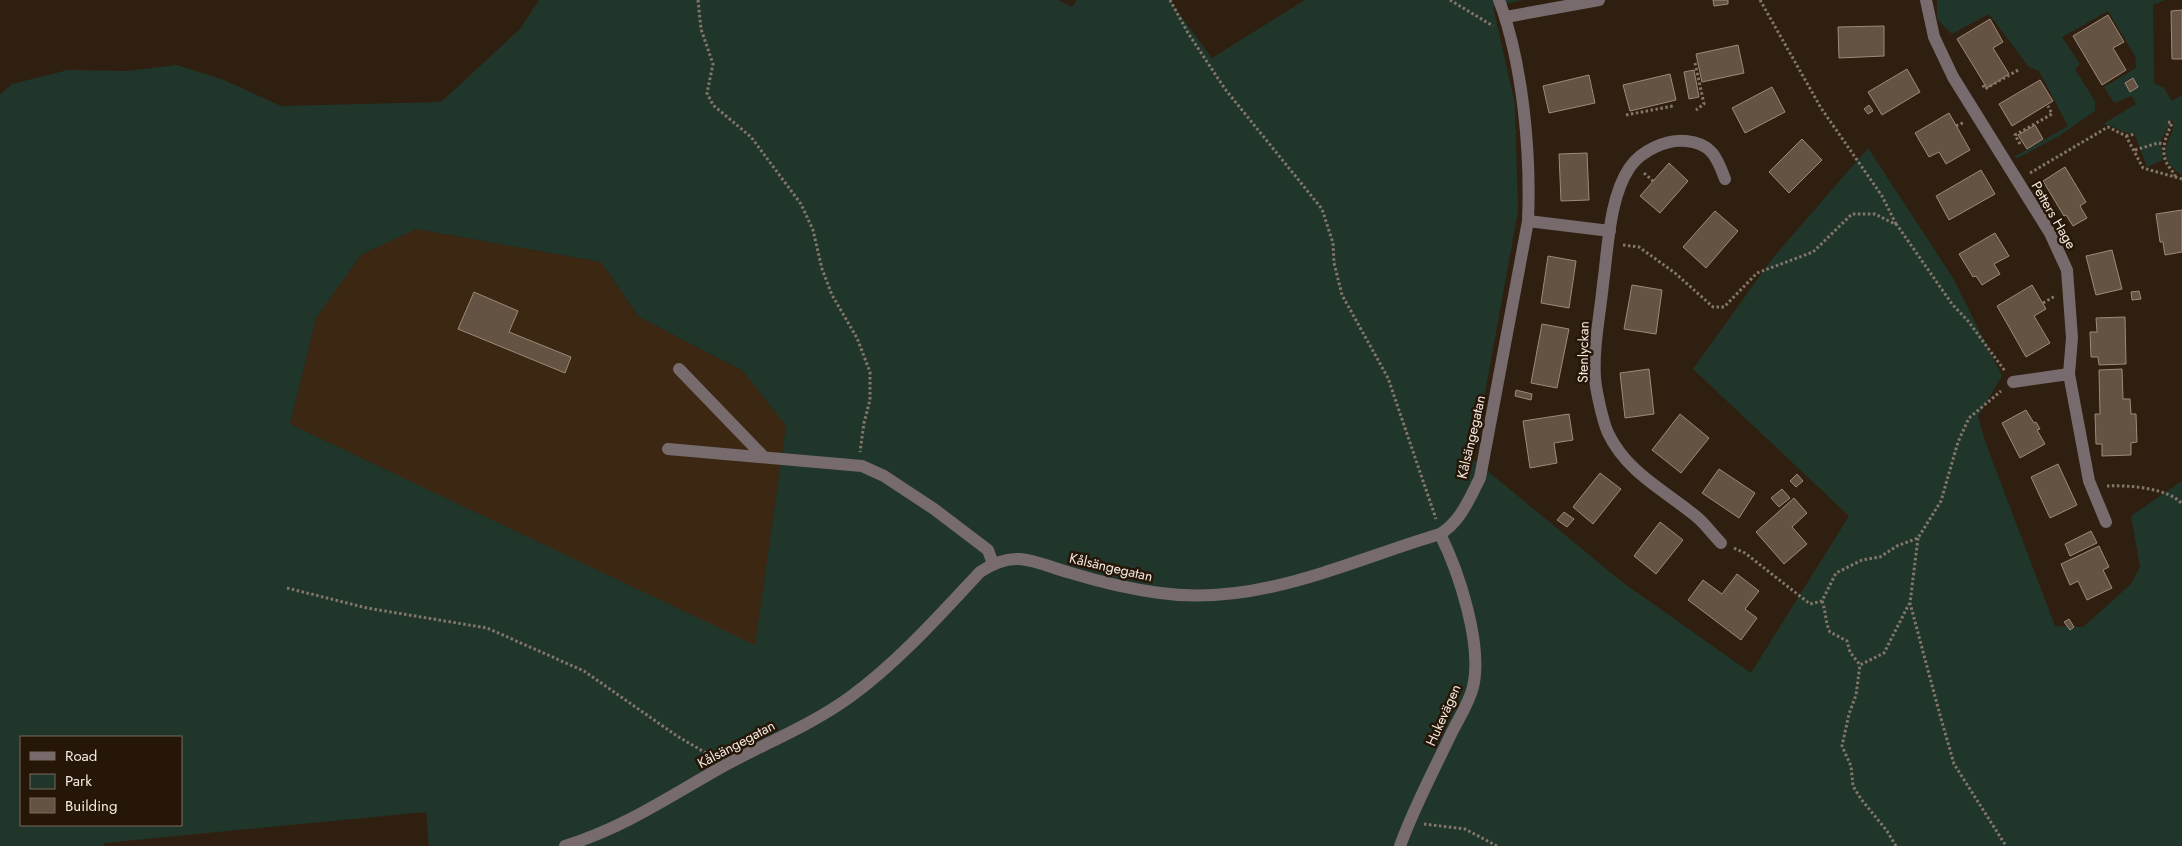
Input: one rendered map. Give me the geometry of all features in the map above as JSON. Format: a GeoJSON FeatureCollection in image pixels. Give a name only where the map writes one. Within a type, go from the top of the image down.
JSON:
{"type":"FeatureCollection","features":[{"type":"Feature","properties":{"kind":"street","name":"Kålsängegatan"},"geometry":{"type":"LineString","coordinates":[[565,846],[587,839],[643,814],[721,768],[791,732],[850,698],[914,641],[980,572],[993,564],[1020,559],[1092,580],[1160,593],[1199,596],[1261,590],[1345,567],[1403,545],[1440,534],[1450,527],[1462,512],[1480,478],[1528,221],[1530,178],[1520,86],[1507,22],[1499,0]]}},
{"type":"Feature","properties":{"kind":"street"},"geometry":{"type":"LineString","coordinates":[[1507,22],[1599,0]]}},
{"type":"Feature","properties":{"kind":"street","name":"Petters Hage"},"geometry":{"type":"LineString","coordinates":[[1926,0],[1934,36],[1953,77],[2057,246],[2067,270],[2072,338],[2069,374],[2089,481],[2106,522]]}},
{"type":"Feature","properties":{"kind":"street","name":"Stenlyckan"},"geometry":{"type":"LineString","coordinates":[[1721,543],[1699,519],[1643,477],[1623,457],[1608,432],[1595,379],[1597,327],[1609,237],[1622,183],[1631,165],[1649,150],[1665,143],[1679,140],[1700,142],[1718,158],[1724,179]]}},
{"type":"Feature","properties":{"kind":"street"},"geometry":{"type":"LineString","coordinates":[[1528,221],[1609,237]]}},
{"type":"Feature","properties":{"kind":"street"},"geometry":{"type":"LineString","coordinates":[[679,369],[762,456]]}},
{"type":"Feature","properties":{"kind":"street"},"geometry":{"type":"LineString","coordinates":[[2013,382],[2069,374]]}},
{"type":"Feature","properties":{"kind":"street"},"geometry":{"type":"LineString","coordinates":[[668,448],[862,466],[884,476],[934,509],[988,550],[993,564]]}},
{"type":"Feature","properties":{"kind":"street","name":"Hukevägen"},"geometry":{"type":"LineString","coordinates":[[1400,846],[1409,822],[1472,689],[1476,664],[1471,627],[1451,557],[1440,534]]}},
{"type":"Feature","properties":{"kind":"path"},"geometry":{"type":"LineString","coordinates":[[698,0],[700,29],[713,64],[707,93],[713,105],[751,137],[801,204],[813,230],[822,269],[832,295],[856,338],[870,372],[870,400],[860,450],[862,466]]}},
{"type":"Feature","properties":{"kind":"path"},"geometry":{"type":"LineString","coordinates":[[1170,0],[1188,33],[1225,89],[1322,209],[1333,243],[1334,263],[1342,295],[1388,378],[1440,534]]}},
{"type":"Feature","properties":{"kind":"path"},"geometry":{"type":"LineString","coordinates":[[1450,0],[1489,25],[1500,28],[1507,22]]}},
{"type":"Feature","properties":{"kind":"path"},"geometry":{"type":"LineString","coordinates":[[1760,0],[1821,108],[1882,196],[1897,225],[1952,304],[1968,321],[2013,382],[1989,398],[1969,418],[1958,442],[1941,501],[1918,538],[1910,603],[1884,653],[1860,665]]}},
{"type":"Feature","properties":{"kind":"path"},"geometry":{"type":"LineString","coordinates":[[1695,63],[1704,104],[1696,110]]}},
{"type":"Feature","properties":{"kind":"path"},"geometry":{"type":"LineString","coordinates":[[1983,85],[1985,90],[2020,69]]}},
{"type":"Feature","properties":{"kind":"path"},"geometry":{"type":"LineString","coordinates":[[1626,115],[1673,106]]}},
{"type":"Feature","properties":{"kind":"path"},"geometry":{"type":"LineString","coordinates":[[2020,144],[2015,135],[2052,114],[2048,106]]}},
{"type":"Feature","properties":{"kind":"path"},"geometry":{"type":"LineString","coordinates":[[2168,122],[2172,123],[2164,144],[2167,166],[2175,174],[2175,177]]}},
{"type":"Feature","properties":{"kind":"path"},"geometry":{"type":"LineString","coordinates":[[2017,181],[2108,127],[2126,136],[2143,168],[2182,179]]}},
{"type":"Feature","properties":{"kind":"path"},"geometry":{"type":"LineString","coordinates":[[2126,136],[2135,134]]}},
{"type":"Feature","properties":{"kind":"path"},"geometry":{"type":"LineString","coordinates":[[2135,150],[2158,143],[2164,144]]}},
{"type":"Feature","properties":{"kind":"path"},"geometry":{"type":"LineString","coordinates":[[1609,237],[1639,247],[1675,273],[1713,307],[1724,307],[1757,272],[1813,252],[1852,214],[1875,214],[1897,225]]}},
{"type":"Feature","properties":{"kind":"path"},"geometry":{"type":"LineString","coordinates":[[2089,481],[2094,481],[2098,484],[2124,485],[2169,494],[2177,498],[2182,504]]}},
{"type":"Feature","properties":{"kind":"path"},"geometry":{"type":"LineString","coordinates":[[1721,543],[1746,552],[1810,604],[1822,600],[1836,573],[1862,560],[1880,557],[1898,546],[1918,538]]}},
{"type":"Feature","properties":{"kind":"path"},"geometry":{"type":"LineString","coordinates":[[287,588],[367,608],[487,628],[584,671],[677,736],[714,758],[721,768]]}},
{"type":"Feature","properties":{"kind":"path"},"geometry":{"type":"LineString","coordinates":[[1822,600],[1825,608],[1825,621],[1830,632],[1846,641],[1850,652],[1860,665],[1856,695],[1849,714],[1842,746],[1851,766],[1853,786],[1860,799],[1887,831],[1896,846]]}},
{"type":"Feature","properties":{"kind":"path"},"geometry":{"type":"LineString","coordinates":[[1910,603],[1954,764],[2006,846]]}},
{"type":"Feature","properties":{"kind":"path"},"geometry":{"type":"LineString","coordinates":[[1409,822],[1465,829],[1497,846]]}},
{"type":"Feature","properties":{"kind":"shaded area"},"geometry":{"type":"Polygon","coordinates":[[[416,229],[601,262],[639,317],[743,371],[786,426],[755,646],[290,424],[316,318],[361,255],[416,229]]]}},
{"type":"Feature","properties":{"kind":"green space"},"geometry":{"type":"Polygon","coordinates":[[[539,0],[1058,0],[1072,7],[1077,0],[1169,0],[1212,58],[1305,0],[1523,0],[1493,7],[1515,104],[1518,211],[1473,459],[1622,582],[1751,673],[1849,516],[1693,369],[1772,259],[1868,148],[1953,278],[2002,376],[1978,416],[1985,441],[2055,626],[2083,627],[2131,584],[2140,567],[2131,516],[2182,481],[2182,846],[429,846],[426,812],[104,843],[104,846],[0,846],[0,95],[12,84],[68,70],[127,71],[177,65],[224,80],[281,106],[441,102],[520,29],[539,0]],[[416,229],[361,255],[316,318],[290,424],[755,645],[786,426],[743,371],[639,317],[601,262],[416,229]]]}},
{"type":"Feature","properties":{"kind":"green space"},"geometry":{"type":"Polygon","coordinates":[[[1937,0],[2165,0],[2153,5],[2154,83],[2164,88],[2172,101],[2182,95],[2182,175],[2172,167],[2165,153],[2173,121],[2168,121],[2169,126],[2161,140],[2163,160],[2147,167],[2134,133],[2126,133],[2103,124],[2136,104],[2132,96],[2114,103],[2104,87],[2136,68],[2135,56],[2108,11],[2062,37],[2080,64],[2075,69],[2095,101],[2095,111],[2059,136],[2018,158],[2014,157],[2068,126],[2039,71],[2029,67],[1989,14],[1952,34],[1937,19],[1937,0]]]}},
{"type":"Feature","properties":{"kind":"building"},"geometry":{"type":"Polygon","coordinates":[[[1713,0],[1728,0],[1728,4],[1714,6],[1713,0]]]}},
{"type":"Feature","properties":{"kind":"building"},"geometry":{"type":"Polygon","coordinates":[[[2182,10],[2182,59],[2172,59],[2171,11],[2182,10]]]}},
{"type":"Feature","properties":{"kind":"building"},"geometry":{"type":"Polygon","coordinates":[[[2108,15],[2124,42],[2113,48],[2126,70],[2102,85],[2073,36],[2108,15]]]}},
{"type":"Feature","properties":{"kind":"building"},"geometry":{"type":"Polygon","coordinates":[[[1990,19],[2003,42],[1993,48],[2009,74],[1987,88],[1957,39],[1990,19]]]}},
{"type":"Feature","properties":{"kind":"building"},"geometry":{"type":"Polygon","coordinates":[[[1884,26],[1884,56],[1839,58],[1838,27],[1884,26]]]}},
{"type":"Feature","properties":{"kind":"building"},"geometry":{"type":"Polygon","coordinates":[[[1738,45],[1744,73],[1702,82],[1696,54],[1738,45]]]}},
{"type":"Feature","properties":{"kind":"building"},"geometry":{"type":"Polygon","coordinates":[[[1907,69],[1920,92],[1882,115],[1868,92],[1907,69]]]}},
{"type":"Feature","properties":{"kind":"building"},"geometry":{"type":"Polygon","coordinates":[[[1694,70],[1699,97],[1689,99],[1684,72],[1694,70]]]}},
{"type":"Feature","properties":{"kind":"building"},"geometry":{"type":"Polygon","coordinates":[[[1670,74],[1676,100],[1630,111],[1623,85],[1670,74]]]}},
{"type":"Feature","properties":{"kind":"building"},"geometry":{"type":"Polygon","coordinates":[[[1589,75],[1595,103],[1549,113],[1543,86],[1589,75]]]}},
{"type":"Feature","properties":{"kind":"building"},"geometry":{"type":"Polygon","coordinates":[[[2133,78],[2138,87],[2130,92],[2125,83],[2133,78]]]}},
{"type":"Feature","properties":{"kind":"building"},"geometry":{"type":"Polygon","coordinates":[[[2040,80],[2053,101],[2012,126],[1999,104],[2040,80]]]}},
{"type":"Feature","properties":{"kind":"building"},"geometry":{"type":"Polygon","coordinates":[[[1772,87],[1785,112],[1745,133],[1732,108],[1772,87]]]}},
{"type":"Feature","properties":{"kind":"building"},"geometry":{"type":"Polygon","coordinates":[[[1869,105],[1873,111],[1868,114],[1864,109],[1869,105]]]}},
{"type":"Feature","properties":{"kind":"building"},"geometry":{"type":"Polygon","coordinates":[[[1949,113],[1970,150],[1946,164],[1939,152],[1929,157],[1915,133],[1949,113]]]}},
{"type":"Feature","properties":{"kind":"building"},"geometry":{"type":"Polygon","coordinates":[[[2035,125],[2043,139],[2027,149],[2018,135],[2035,125]]]}},
{"type":"Feature","properties":{"kind":"building"},"geometry":{"type":"Polygon","coordinates":[[[1802,139],[1822,160],[1789,193],[1769,172],[1802,139]]]}},
{"type":"Feature","properties":{"kind":"building"},"geometry":{"type":"Polygon","coordinates":[[[1587,153],[1589,200],[1561,201],[1559,154],[1587,153]]]}},
{"type":"Feature","properties":{"kind":"building"},"geometry":{"type":"Polygon","coordinates":[[[1669,163],[1688,181],[1660,213],[1640,196],[1669,163]]]}},
{"type":"Feature","properties":{"kind":"building"},"geometry":{"type":"Polygon","coordinates":[[[2065,167],[2086,202],[2080,206],[2087,218],[2073,226],[2066,215],[2064,216],[2043,181],[2065,167]]]}},
{"type":"Feature","properties":{"kind":"building"},"geometry":{"type":"Polygon","coordinates":[[[1981,170],[1995,194],[1949,220],[1936,196],[1981,170]]]}},
{"type":"Feature","properties":{"kind":"building"},"geometry":{"type":"Polygon","coordinates":[[[2182,210],[2182,252],[2165,255],[2163,242],[2160,242],[2156,214],[2182,210]]]}},
{"type":"Feature","properties":{"kind":"building"},"geometry":{"type":"Polygon","coordinates":[[[1715,211],[1738,231],[1706,268],[1683,247],[1715,211]]]}},
{"type":"Feature","properties":{"kind":"building"},"geometry":{"type":"Polygon","coordinates":[[[1995,233],[2009,256],[1994,264],[2000,274],[1982,285],[1976,276],[1973,277],[1959,254],[1995,233]]]}},
{"type":"Feature","properties":{"kind":"building"},"geometry":{"type":"Polygon","coordinates":[[[2112,250],[2122,289],[2096,295],[2086,256],[2112,250]]]}},
{"type":"Feature","properties":{"kind":"building"},"geometry":{"type":"Polygon","coordinates":[[[1548,256],[1576,261],[1569,308],[1541,303],[1548,256]]]}},
{"type":"Feature","properties":{"kind":"building"},"geometry":{"type":"Polygon","coordinates":[[[1632,285],[1662,290],[1656,334],[1624,329],[1632,285]]]}},
{"type":"Feature","properties":{"kind":"building"},"geometry":{"type":"Polygon","coordinates":[[[2032,285],[2046,309],[2034,316],[2050,343],[2026,357],[1997,306],[2032,285]]]}},
{"type":"Feature","properties":{"kind":"building"},"geometry":{"type":"Polygon","coordinates":[[[2139,291],[2141,299],[2132,300],[2131,292],[2139,291]]]}},
{"type":"Feature","properties":{"kind":"building"},"geometry":{"type":"Polygon","coordinates":[[[474,292],[518,311],[509,332],[571,357],[565,373],[458,329],[474,292]]]}},
{"type":"Feature","properties":{"kind":"building"},"geometry":{"type":"Polygon","coordinates":[[[2125,317],[2126,364],[2099,365],[2098,357],[2091,357],[2090,332],[2097,332],[2096,318],[2125,317]]]}},
{"type":"Feature","properties":{"kind":"building"},"geometry":{"type":"Polygon","coordinates":[[[1542,324],[1569,329],[1557,388],[1531,383],[1542,324]]]}},
{"type":"Feature","properties":{"kind":"building"},"geometry":{"type":"Polygon","coordinates":[[[1649,369],[1654,414],[1625,418],[1620,373],[1649,369]]]}},
{"type":"Feature","properties":{"kind":"building"},"geometry":{"type":"Polygon","coordinates":[[[2122,369],[2123,399],[2130,399],[2131,414],[2136,414],[2137,442],[2131,443],[2131,455],[2102,456],[2102,444],[2096,444],[2095,414],[2100,414],[2099,370],[2122,369]]]}},
{"type":"Feature","properties":{"kind":"building"},"geometry":{"type":"Polygon","coordinates":[[[1516,390],[1532,394],[1531,400],[1515,396],[1516,390]]]}},
{"type":"Feature","properties":{"kind":"building"},"geometry":{"type":"Polygon","coordinates":[[[2026,410],[2040,429],[2037,430],[2045,444],[2020,458],[2002,423],[2026,410]]]}},
{"type":"Feature","properties":{"kind":"building"},"geometry":{"type":"Polygon","coordinates":[[[1569,414],[1573,440],[1554,443],[1557,463],[1530,468],[1523,421],[1569,414]]]}},
{"type":"Feature","properties":{"kind":"building"},"geometry":{"type":"Polygon","coordinates":[[[1680,414],[1709,438],[1681,473],[1652,450],[1680,414]]]}},
{"type":"Feature","properties":{"kind":"building"},"geometry":{"type":"Polygon","coordinates":[[[2058,464],[2077,505],[2050,518],[2031,477],[2058,464]]]}},
{"type":"Feature","properties":{"kind":"building"},"geometry":{"type":"Polygon","coordinates":[[[1719,469],[1755,493],[1739,518],[1702,493],[1719,469]]]}},
{"type":"Feature","properties":{"kind":"building"},"geometry":{"type":"Polygon","coordinates":[[[1600,473],[1621,489],[1593,524],[1573,507],[1600,473]]]}},
{"type":"Feature","properties":{"kind":"building"},"geometry":{"type":"Polygon","coordinates":[[[1797,474],[1803,481],[1796,487],[1790,481],[1797,474]]]}},
{"type":"Feature","properties":{"kind":"building"},"geometry":{"type":"Polygon","coordinates":[[[1782,489],[1790,498],[1779,507],[1771,498],[1782,489]]]}},
{"type":"Feature","properties":{"kind":"building"},"geometry":{"type":"Polygon","coordinates":[[[1794,498],[1807,513],[1792,527],[1807,544],[1784,564],[1756,532],[1794,498]]]}},
{"type":"Feature","properties":{"kind":"building"},"geometry":{"type":"Polygon","coordinates":[[[1564,512],[1574,519],[1567,527],[1557,520],[1564,512]]]}},
{"type":"Feature","properties":{"kind":"building"},"geometry":{"type":"Polygon","coordinates":[[[1660,522],[1683,540],[1656,574],[1634,556],[1660,522]]]}},
{"type":"Feature","properties":{"kind":"building"},"geometry":{"type":"Polygon","coordinates":[[[2091,531],[2097,543],[2070,556],[2065,544],[2091,531]]]}},
{"type":"Feature","properties":{"kind":"building"},"geometry":{"type":"Polygon","coordinates":[[[2099,546],[2109,567],[2103,570],[2112,588],[2087,600],[2078,581],[2070,585],[2061,564],[2099,546]]]}},
{"type":"Feature","properties":{"kind":"building"},"geometry":{"type":"Polygon","coordinates":[[[1737,574],[1759,591],[1745,609],[1757,618],[1741,640],[1688,600],[1703,580],[1722,594],[1737,574]]]}},
{"type":"Feature","properties":{"kind":"building"},"geometry":{"type":"Polygon","coordinates":[[[2069,619],[2074,627],[2070,630],[2064,622],[2069,619]]]}}]}
